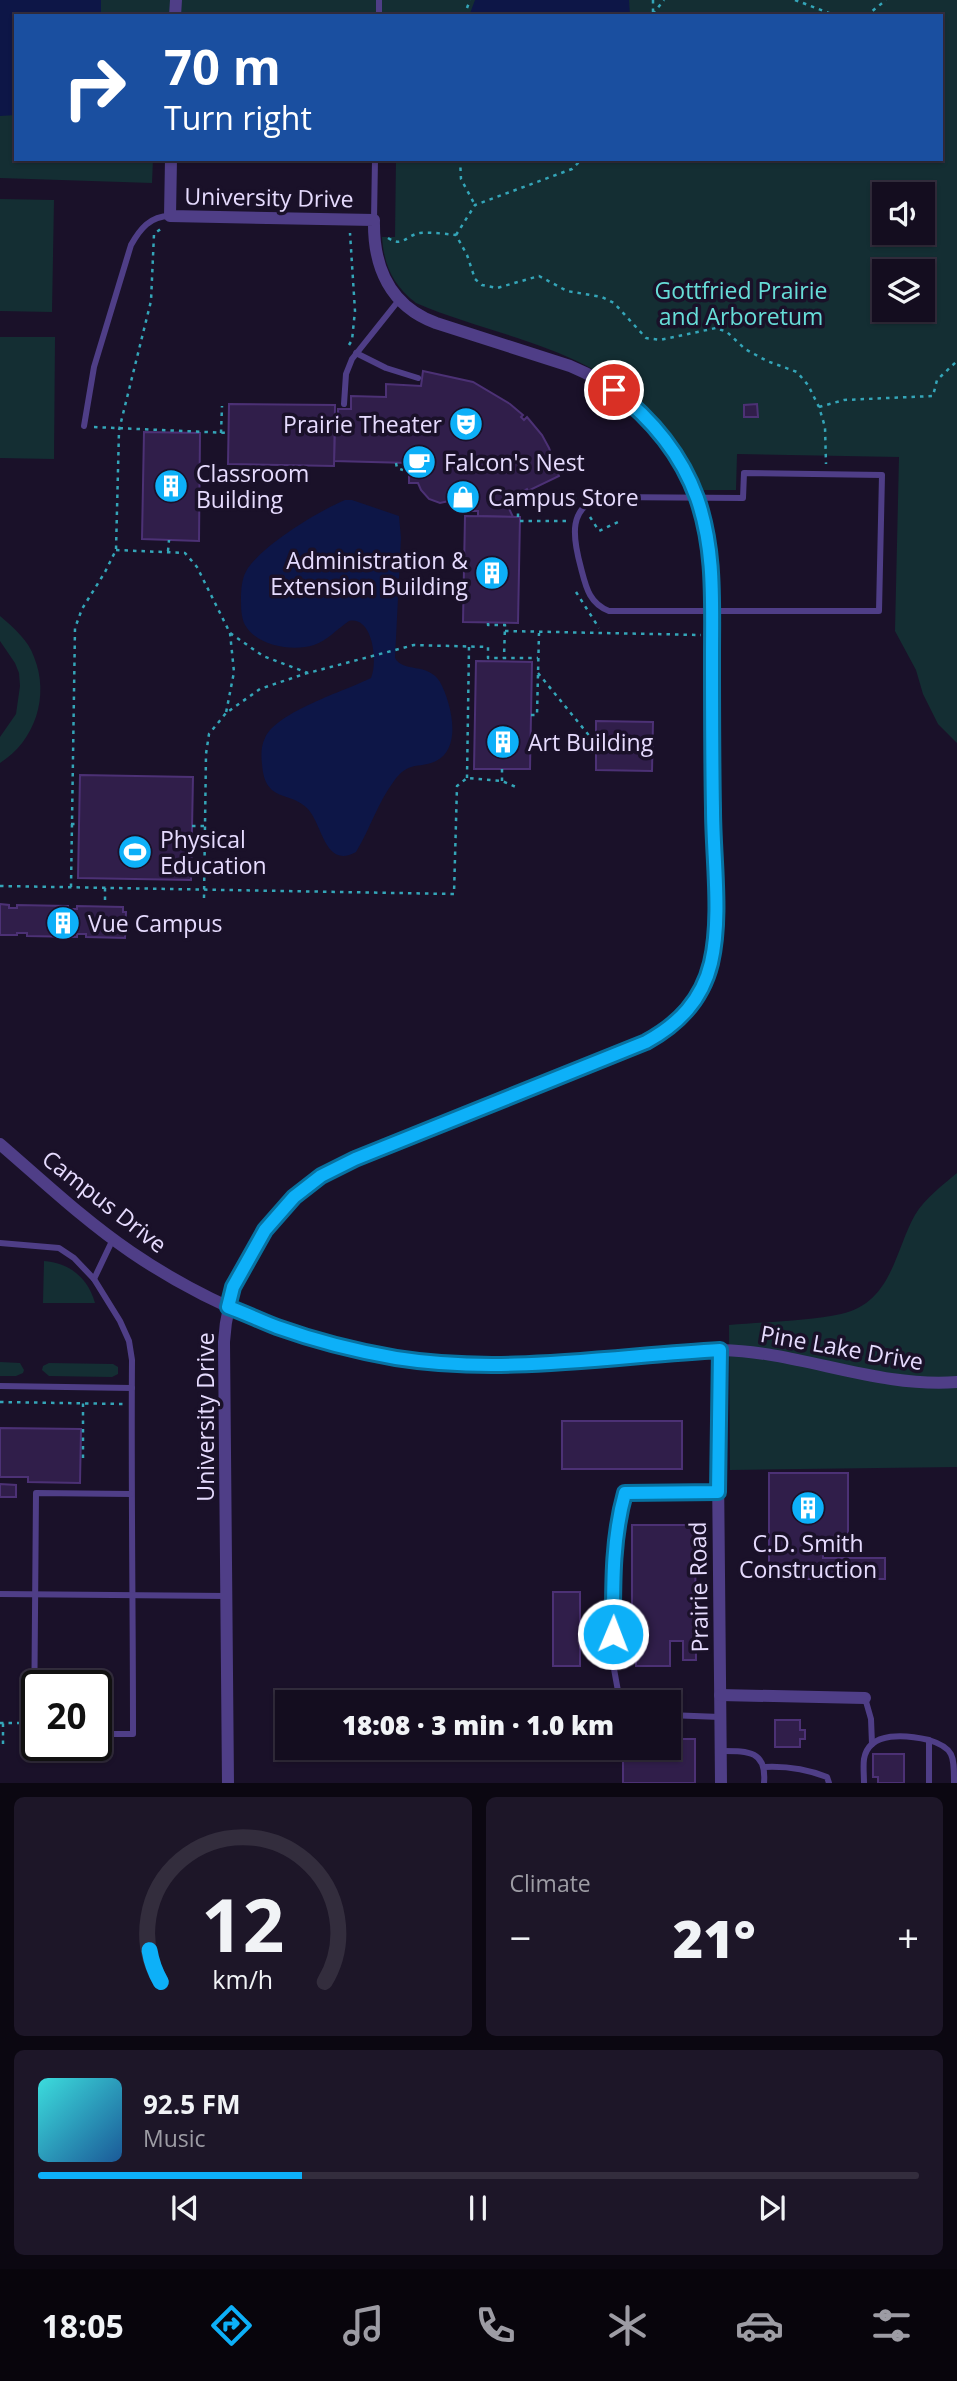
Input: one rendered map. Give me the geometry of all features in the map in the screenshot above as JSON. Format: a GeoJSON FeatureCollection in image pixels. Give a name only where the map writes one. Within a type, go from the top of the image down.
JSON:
{"type":"FeatureCollection","features":[{"type":"Feature","properties":{"kind":"street","name":"University Drive"},"geometry":{"type":"LineString","coordinates":[[172,161],[170,216],[350,219],[374,225],[375,251],[381,272],[399,300],[425,319],[570,366],[604,384],[635,408],[658,431],[677,458],[697,498],[708,538],[713,611],[715,936],[707,976],[690,1009],[670,1028],[633,1049],[355,1159],[309,1184],[282,1209],[265,1230],[233,1287],[224,1342],[228,1783]]}},
{"type":"Feature","properties":{"kind":"street","name":"Campus Drive"},"geometry":{"type":"LineString","coordinates":[[0,1144],[113,1240],[171,1277],[228,1307],[274,1326],[329,1343],[396,1358],[487,1366],[720,1350]]}},
{"type":"Feature","properties":{"kind":"street","name":"Pine Lake Drive"},"geometry":{"type":"LineString","coordinates":[[720,1350],[785,1358],[894,1381],[929,1384],[957,1382]]}},
{"type":"Feature","properties":{"kind":"street","name":"Prairie Road"},"geometry":{"type":"LineString","coordinates":[[720,1350],[718,1492],[721,1783]]}},
{"type":"Feature","properties":{"kind":"street"},"geometry":{"type":"LineString","coordinates":[[720,1695],[865,1698]]}},
{"type":"Feature","properties":{"kind":"lane"},"geometry":{"type":"LineString","coordinates":[[374,225],[375,161]]}},
{"type":"Feature","properties":{"kind":"lane"},"geometry":{"type":"LineString","coordinates":[[84,426],[94,367],[131,245],[136,235],[151,221],[160,216],[170,216]]}},
{"type":"Feature","properties":{"kind":"lane"},"geometry":{"type":"LineString","coordinates":[[344,404],[346,374],[356,354],[399,300]]}},
{"type":"Feature","properties":{"kind":"lane"},"geometry":{"type":"LineString","coordinates":[[356,354],[397,373],[418,378]]}},
{"type":"Feature","properties":{"kind":"lane"},"geometry":{"type":"LineString","coordinates":[[744,473],[827,474],[882,475],[879,611],[610,611],[592,600],[574,543],[575,523],[582,510],[595,500],[606,497],[743,498],[744,473]]}},
{"type":"Feature","properties":{"kind":"lane"},"geometry":{"type":"LineString","coordinates":[[93,1279],[113,1240]]}},
{"type":"Feature","properties":{"kind":"lane"},"geometry":{"type":"LineString","coordinates":[[0,1243],[59,1248],[74,1258],[93,1279],[129,1341],[132,1388],[133,1734],[112,1734]]}},
{"type":"Feature","properties":{"kind":"lane"},"geometry":{"type":"LineString","coordinates":[[0,1386],[132,1388]]}},
{"type":"Feature","properties":{"kind":"lane"},"geometry":{"type":"LineString","coordinates":[[618,1690],[612,1658],[614,1561],[618,1518],[625,1493],[718,1492]]}},
{"type":"Feature","properties":{"kind":"lane"},"geometry":{"type":"LineString","coordinates":[[34,1670],[36,1493],[131,1494]]}},
{"type":"Feature","properties":{"kind":"lane"},"geometry":{"type":"LineString","coordinates":[[0,1594],[226,1596]]}},
{"type":"Feature","properties":{"kind":"lane"},"geometry":{"type":"LineString","coordinates":[[865,1698],[871,1719],[872,1744]]}},
{"type":"Feature","properties":{"kind":"lane"},"geometry":{"type":"LineString","coordinates":[[681,1716],[720,1717]]}},
{"type":"Feature","properties":{"kind":"lane"},"geometry":{"type":"LineString","coordinates":[[864,1783],[864,1757],[872,1744],[887,1737],[902,1735],[943,1744],[950,1750],[954,1761],[954,1783]]}},
{"type":"Feature","properties":{"kind":"lane"},"geometry":{"type":"LineString","coordinates":[[929,1740],[929,1783]]}},
{"type":"Feature","properties":{"kind":"lane"},"geometry":{"type":"LineString","coordinates":[[721,1751],[747,1751],[759,1758],[765,1767],[764,1783]]}},
{"type":"Feature","properties":{"kind":"lane"},"geometry":{"type":"LineString","coordinates":[[765,1767],[783,1766],[810,1771],[827,1777],[829,1783]]}},
{"type":"Feature","properties":{"kind":"path"},"geometry":{"type":"LineString","coordinates":[[795,0],[832,14]]}},
{"type":"Feature","properties":{"kind":"path"},"geometry":{"type":"LineString","coordinates":[[868,14],[886,0]]}},
{"type":"Feature","properties":{"kind":"path"},"geometry":{"type":"LineString","coordinates":[[460,161],[461,179],[475,205]]}},
{"type":"Feature","properties":{"kind":"path"},"geometry":{"type":"LineString","coordinates":[[456,235],[475,205],[572,169],[580,161]]}},
{"type":"Feature","properties":{"kind":"path"},"geometry":{"type":"LineString","coordinates":[[71,887],[75,628],[82,609],[106,572],[116,550],[119,430],[151,301],[154,234],[167,223],[170,216]]}},
{"type":"Feature","properties":{"kind":"path"},"geometry":{"type":"LineString","coordinates":[[346,350],[352,340],[355,311],[351,281],[350,219]]}},
{"type":"Feature","properties":{"kind":"path"},"geometry":{"type":"LineString","coordinates":[[374,225],[395,243],[403,243],[417,233],[456,235]]}},
{"type":"Feature","properties":{"kind":"path"},"geometry":{"type":"LineString","coordinates":[[456,235],[467,255],[475,279],[482,285],[497,288],[538,276],[567,290],[602,297],[614,303],[646,338],[660,340],[716,328],[727,332],[745,349],[767,361],[797,372],[808,385],[825,427],[827,474]]}},
{"type":"Feature","properties":{"kind":"path"},"geometry":{"type":"LineString","coordinates":[[819,407],[844,400],[933,396],[937,380],[957,361]]}},
{"type":"Feature","properties":{"kind":"path"},"geometry":{"type":"LineString","coordinates":[[222,406],[222,433]]}},
{"type":"Feature","properties":{"kind":"path"},"geometry":{"type":"LineString","coordinates":[[84,426],[119,430],[229,433]]}},
{"type":"Feature","properties":{"kind":"path"},"geometry":{"type":"LineString","coordinates":[[396,463],[397,468],[403,470]]}},
{"type":"Feature","properties":{"kind":"path"},"geometry":{"type":"LineString","coordinates":[[518,516],[517,496],[581,498],[574,503],[592,520],[599,531],[618,522]]}},
{"type":"Feature","properties":{"kind":"path"},"geometry":{"type":"LineString","coordinates":[[520,521],[566,519],[565,527]]}},
{"type":"Feature","properties":{"kind":"path"},"geometry":{"type":"LineString","coordinates":[[169,540],[169,551]]}},
{"type":"Feature","properties":{"kind":"path"},"geometry":{"type":"LineString","coordinates":[[116,550],[185,553],[197,567],[230,634],[234,673],[226,713]]}},
{"type":"Feature","properties":{"kind":"path"},"geometry":{"type":"LineString","coordinates":[[574,583],[577,596],[599,628],[598,633]]}},
{"type":"Feature","properties":{"kind":"path"},"geometry":{"type":"LineString","coordinates":[[488,623],[505,625],[504,658]]}},
{"type":"Feature","properties":{"kind":"path"},"geometry":{"type":"LineString","coordinates":[[505,631],[712,635]]}},
{"type":"Feature","properties":{"kind":"path"},"geometry":{"type":"LineString","coordinates":[[531,715],[537,715],[539,632]]}},
{"type":"Feature","properties":{"kind":"path"},"geometry":{"type":"LineString","coordinates":[[230,634],[263,656],[308,673]]}},
{"type":"Feature","properties":{"kind":"path"},"geometry":{"type":"LineString","coordinates":[[204,898],[205,754],[209,734],[226,713],[260,689],[371,655],[414,645],[488,647],[488,658],[538,659]]}},
{"type":"Feature","properties":{"kind":"path"},"geometry":{"type":"LineString","coordinates":[[467,778],[469,646]]}},
{"type":"Feature","properties":{"kind":"path"},"geometry":{"type":"LineString","coordinates":[[538,673],[596,744]]}},
{"type":"Feature","properties":{"kind":"path"},"geometry":{"type":"LineString","coordinates":[[502,769],[502,780]]}},
{"type":"Feature","properties":{"kind":"path"},"geometry":{"type":"LineString","coordinates":[[0,886],[454,894],[456,792],[460,782],[467,778],[502,780],[516,787]]}},
{"type":"Feature","properties":{"kind":"path"},"geometry":{"type":"LineString","coordinates":[[71,824],[79,824]]}},
{"type":"Feature","properties":{"kind":"path"},"geometry":{"type":"LineString","coordinates":[[192,826],[205,826]]}},
{"type":"Feature","properties":{"kind":"path"},"geometry":{"type":"LineString","coordinates":[[105,888],[105,905]]}},
{"type":"Feature","properties":{"kind":"path"},"geometry":{"type":"LineString","coordinates":[[83,1387],[83,1458]]}},
{"type":"Feature","properties":{"kind":"path"},"geometry":{"type":"LineString","coordinates":[[0,1402],[132,1404]]}},
{"type":"Feature","properties":{"kind":"path"},"geometry":{"type":"LineString","coordinates":[[3,1744],[2,1723],[21,1723]]}},
{"type":"Feature","properties":{"kind":"green space","name":"Gottfried Prairie and Arboretum"},"geometry":{"type":"Polygon","coordinates":[[[0,0],[957,0],[957,743],[938,724],[923,694],[916,670],[895,631],[899,457],[737,454],[736,490],[700,490],[660,426],[630,394],[573,359],[416,303],[401,289],[391,274],[382,237],[395,237],[396,161],[943,161],[943,14],[14,14],[14,161],[153,161],[152,183],[0,178],[0,0]]]}},
{"type":"Feature","properties":{"kind":"green space"},"geometry":{"type":"Polygon","coordinates":[[[0,199],[54,200],[52,312],[0,311],[0,199]]]}},
{"type":"Feature","properties":{"kind":"green space"},"geometry":{"type":"Polygon","coordinates":[[[0,337],[55,337],[54,459],[0,458],[0,337]]]}},
{"type":"Feature","properties":{"kind":"green space"},"geometry":{"type":"Polygon","coordinates":[[[0,616],[28,645],[34,657],[39,672],[40,702],[22,743],[0,763],[0,737],[16,714],[20,686],[15,663],[0,641],[0,616]]]}},
{"type":"Feature","properties":{"kind":"green space"},"geometry":{"type":"Polygon","coordinates":[[[957,1173],[957,1467],[730,1470],[729,1325],[814,1318],[858,1308],[882,1287],[919,1209],[957,1173]]]}},
{"type":"Feature","properties":{"kind":"green space"},"geometry":{"type":"Polygon","coordinates":[[[44,1261],[62,1265],[77,1273],[88,1286],[95,1303],[43,1303],[44,1261]]]}},
{"type":"Feature","properties":{"kind":"green space"},"geometry":{"type":"Polygon","coordinates":[[[0,1362],[20,1363],[23,1373],[0,1376],[0,1362]]]}},
{"type":"Feature","properties":{"kind":"green space"},"geometry":{"type":"Polygon","coordinates":[[[49,1363],[113,1364],[118,1367],[118,1374],[112,1377],[49,1376],[42,1370],[43,1366],[49,1363]]]}},
{"type":"Feature","properties":{"kind":"shaded area"},"geometry":{"type":"Polygon","coordinates":[[[0,0],[101,0],[101,14],[14,14],[14,115],[0,116],[0,0]]]}},
{"type":"Feature","properties":{"kind":"shaded area"},"geometry":{"type":"Polygon","coordinates":[[[475,0],[629,0],[630,14],[470,14],[475,0]]]}},
{"type":"Feature","properties":{"kind":"shaded area"},"geometry":{"type":"Polygon","coordinates":[[[345,500],[399,516],[401,538],[395,658],[399,663],[435,676],[448,701],[452,724],[450,746],[444,755],[436,761],[399,774],[383,798],[356,852],[346,856],[331,850],[308,809],[301,803],[273,791],[268,785],[264,777],[262,751],[265,738],[283,719],[312,703],[371,678],[374,662],[372,642],[364,626],[357,621],[349,621],[314,645],[296,648],[276,646],[258,638],[245,625],[241,599],[244,575],[256,558],[293,529],[345,500]]]}},
{"type":"Feature","properties":{"kind":"building"},"geometry":{"type":"Polygon","coordinates":[[[423,371],[473,382],[510,404],[523,415],[521,417],[524,420],[527,417],[542,435],[559,476],[505,500],[513,517],[478,516],[478,511],[465,511],[460,506],[454,509],[449,501],[440,503],[429,499],[418,483],[409,483],[409,463],[334,461],[335,419],[338,419],[338,409],[351,409],[351,396],[386,397],[386,384],[421,386],[423,371]]]}},
{"type":"Feature","properties":{"kind":"building"},"geometry":{"type":"Polygon","coordinates":[[[229,404],[335,405],[334,466],[228,464],[229,404]]]}},
{"type":"Feature","properties":{"kind":"building"},"geometry":{"type":"Polygon","coordinates":[[[757,404],[758,417],[744,417],[744,405],[757,404]]]}},
{"type":"Feature","properties":{"kind":"building","name":"Classroom Building"},"geometry":{"type":"Polygon","coordinates":[[[144,432],[200,433],[199,541],[142,539],[144,432]]]}},
{"type":"Feature","properties":{"kind":"building","name":"Administration & Extension Building"},"geometry":{"type":"Polygon","coordinates":[[[465,516],[520,517],[518,623],[463,622],[465,516]]]}},
{"type":"Feature","properties":{"kind":"building","name":"Art Building"},"geometry":{"type":"Polygon","coordinates":[[[476,661],[532,662],[530,769],[474,769],[476,661]]]}},
{"type":"Feature","properties":{"kind":"building"},"geometry":{"type":"Polygon","coordinates":[[[596,721],[653,722],[652,771],[596,770],[596,721]]]}},
{"type":"Feature","properties":{"kind":"building","name":"Physical Education"},"geometry":{"type":"Polygon","coordinates":[[[80,775],[193,777],[191,880],[78,878],[80,775]]]}},
{"type":"Feature","properties":{"kind":"building","name":"Vue Campus"},"geometry":{"type":"Polygon","coordinates":[[[0,904],[9,905],[9,908],[17,908],[17,905],[68,906],[68,909],[77,909],[77,906],[123,907],[123,912],[126,912],[125,938],[86,937],[86,934],[77,934],[77,937],[27,936],[27,933],[0,935],[0,904]]]}},
{"type":"Feature","properties":{"kind":"building"},"geometry":{"type":"Polygon","coordinates":[[[562,1421],[682,1421],[682,1469],[562,1469],[562,1421]]]}},
{"type":"Feature","properties":{"kind":"building"},"geometry":{"type":"Polygon","coordinates":[[[0,1428],[81,1429],[80,1483],[28,1482],[28,1477],[0,1477],[0,1428]]]}},
{"type":"Feature","properties":{"kind":"building","name":"C.D. Smith Construction"},"geometry":{"type":"Polygon","coordinates":[[[769,1473],[848,1473],[848,1544],[823,1544],[823,1558],[885,1558],[885,1579],[769,1579],[769,1473]]]}},
{"type":"Feature","properties":{"kind":"building"},"geometry":{"type":"Polygon","coordinates":[[[0,1484],[16,1485],[16,1497],[0,1497],[0,1484]]]}},
{"type":"Feature","properties":{"kind":"building","name":"C.D. Smith Construction"},"geometry":{"type":"Polygon","coordinates":[[[632,1525],[695,1525],[696,1660],[683,1660],[683,1641],[670,1641],[670,1666],[636,1666],[636,1641],[632,1641],[632,1525]]]}},
{"type":"Feature","properties":{"kind":"building"},"geometry":{"type":"Polygon","coordinates":[[[553,1592],[580,1592],[580,1666],[553,1666],[553,1592]]]}},
{"type":"Feature","properties":{"kind":"building"},"geometry":{"type":"Polygon","coordinates":[[[775,1720],[800,1720],[800,1730],[805,1730],[805,1739],[800,1739],[800,1747],[775,1747],[775,1720]]]}},
{"type":"Feature","properties":{"kind":"building"},"geometry":{"type":"Polygon","coordinates":[[[681,1739],[695,1739],[695,1783],[623,1783],[623,1760],[681,1760],[681,1739]]]}},
{"type":"Feature","properties":{"kind":"building"},"geometry":{"type":"Polygon","coordinates":[[[873,1754],[904,1754],[904,1783],[878,1783],[878,1777],[873,1777],[873,1754]]]}},
{"type":"Feature","properties":{"kind":"place","name":"Prairie Theater"},"geometry":{"type":"Point","coordinates":[466,424]}},
{"type":"Feature","properties":{"kind":"place","name":"Falcon's Nest"},"geometry":{"type":"Point","coordinates":[419,462]}},
{"type":"Feature","properties":{"kind":"place","name":"Classroom Building"},"geometry":{"type":"Point","coordinates":[171,486]}},
{"type":"Feature","properties":{"kind":"place","name":"Campus Store"},"geometry":{"type":"Point","coordinates":[463,497]}},
{"type":"Feature","properties":{"kind":"place","name":"Administration & Extension Building"},"geometry":{"type":"Point","coordinates":[492,573]}},
{"type":"Feature","properties":{"kind":"place","name":"Art Building"},"geometry":{"type":"Point","coordinates":[503,742]}},
{"type":"Feature","properties":{"kind":"place","name":"Physical Education"},"geometry":{"type":"Point","coordinates":[135,852]}},
{"type":"Feature","properties":{"kind":"place","name":"Vue Campus"},"geometry":{"type":"Point","coordinates":[63,923]}},
{"type":"Feature","properties":{"kind":"place","name":"C.D. Smith Construction"},"geometry":{"type":"Point","coordinates":[808,1508]}},
{"type":"Feature","properties":{"kind":"route"},"geometry":{"type":"LineString","coordinates":[[613,1634],[614,1561],[618,1518],[625,1493],[718,1492],[720,1350],[487,1366],[441,1363],[396,1358],[329,1343],[274,1326],[228,1307],[233,1287],[265,1230],[282,1209],[309,1184],[355,1159],[633,1049],[670,1028],[690,1009],[703,987],[711,963],[716,917],[713,611],[708,538],[697,498],[671,449],[643,415],[614,390]]}}]}
